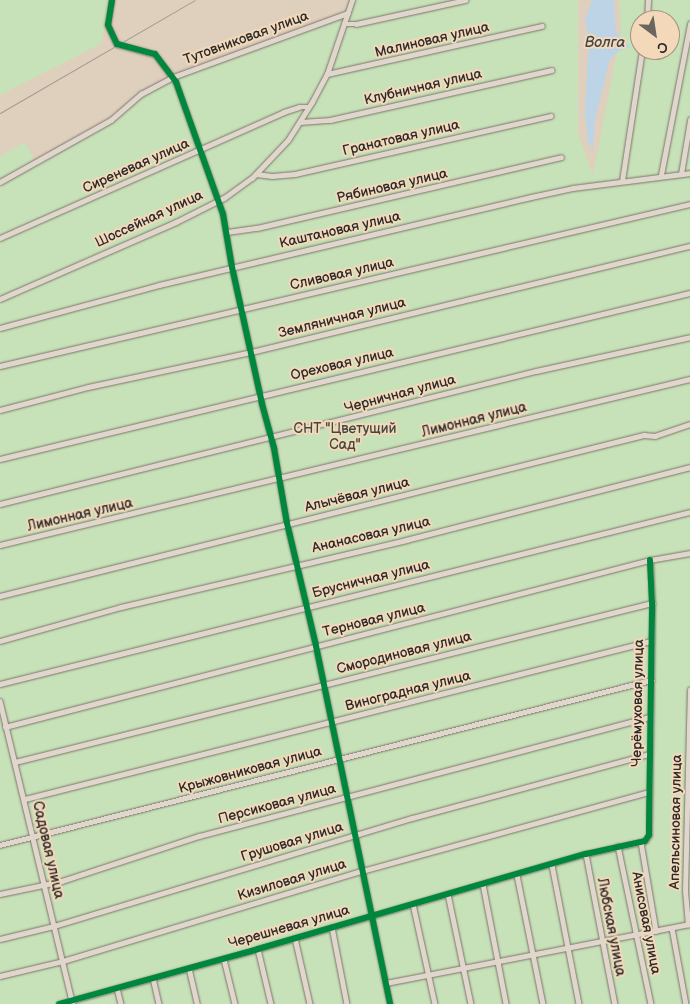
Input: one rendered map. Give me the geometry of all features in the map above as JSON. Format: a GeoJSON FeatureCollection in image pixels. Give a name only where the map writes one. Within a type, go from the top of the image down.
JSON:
{"type":"FeatureCollection","features":[{"type":"Feature","properties":{"kind":"street"},"geometry":{"type":"LineString","coordinates":[[112,0],[108,25],[117,44],[155,54],[173,77],[217,196],[217,202],[227,232],[232,267],[260,395],[272,438],[287,523],[298,564],[340,758],[354,835],[390,1004]]}},
{"type":"Feature","properties":{"kind":"street","name":"Шоссейная улица"},"geometry":{"type":"LineString","coordinates":[[0,299],[148,235],[217,202],[256,174],[288,140],[309,107],[327,74],[352,0]]}},
{"type":"Feature","properties":{"kind":"street"},"geometry":{"type":"LineString","coordinates":[[344,24],[356,24],[465,0]]}},
{"type":"Feature","properties":{"kind":"street","name":"Тутовниковая улица"},"geometry":{"type":"LineString","coordinates":[[0,182],[111,120],[141,94],[173,77],[348,13]]}},
{"type":"Feature","properties":{"kind":"street"},"geometry":{"type":"LineString","coordinates":[[661,175],[690,24]]}},
{"type":"Feature","properties":{"kind":"street","name":"Малиновая улица"},"geometry":{"type":"LineString","coordinates":[[327,74],[542,26]]}},
{"type":"Feature","properties":{"kind":"street"},"geometry":{"type":"LineString","coordinates":[[622,181],[640,60]]}},
{"type":"Feature","properties":{"kind":"street","name":"Клубничная улица"},"geometry":{"type":"LineString","coordinates":[[300,122],[330,120],[551,70]]}},
{"type":"Feature","properties":{"kind":"street","name":"Сиреневая улица"},"geometry":{"type":"LineString","coordinates":[[0,238],[284,112],[299,107],[309,107]]}},
{"type":"Feature","properties":{"kind":"street","name":"Гранатовая улица"},"geometry":{"type":"LineString","coordinates":[[256,174],[280,176],[309,171],[551,116]]}},
{"type":"Feature","properties":{"kind":"street"},"geometry":{"type":"LineString","coordinates":[[681,174],[690,120]]}},
{"type":"Feature","properties":{"kind":"street","name":"Рябиновая улица"},"geometry":{"type":"LineString","coordinates":[[227,232],[266,226],[561,157]]}},
{"type":"Feature","properties":{"kind":"street","name":"Каштановая улица"},"geometry":{"type":"LineString","coordinates":[[0,328],[232,267],[531,196],[661,175],[690,173]]}},
{"type":"Feature","properties":{"kind":"street","name":"Сливовая улица"},"geometry":{"type":"LineString","coordinates":[[0,366],[690,204]]}},
{"type":"Feature","properties":{"kind":"street","name":"Земляничная улица"},"geometry":{"type":"LineString","coordinates":[[0,410],[88,387],[251,352],[690,246]]}},
{"type":"Feature","properties":{"kind":"street","name":"Ореховая улица"},"geometry":{"type":"LineString","coordinates":[[0,459],[690,293]]}},
{"type":"Feature","properties":{"kind":"street","name":"Черничная улица"},"geometry":{"type":"LineString","coordinates":[[0,504],[536,371],[690,337]]}},
{"type":"Feature","properties":{"kind":"street","name":"Лимонная улица"},"geometry":{"type":"LineString","coordinates":[[0,545],[690,379]]}},
{"type":"Feature","properties":{"kind":"street","name":"Алычёвая улица"},"geometry":{"type":"LineString","coordinates":[[0,596],[644,435],[655,436],[690,424]]}},
{"type":"Feature","properties":{"kind":"street","name":"Ананасовая улица"},"geometry":{"type":"LineString","coordinates":[[0,641],[121,607],[406,540],[690,467]]}},
{"type":"Feature","properties":{"kind":"street","name":"Брусничная улица"},"geometry":{"type":"LineString","coordinates":[[0,684],[690,512]]}},
{"type":"Feature","properties":{"kind":"street","name":"Терновая улица"},"geometry":{"type":"LineString","coordinates":[[5,727],[650,560],[690,553]]}},
{"type":"Feature","properties":{"kind":"street","name":"Черёмуховая улица"},"geometry":{"type":"LineString","coordinates":[[650,560],[652,680],[649,717],[649,835],[642,842],[656,931]]}},
{"type":"Feature","properties":{"kind":"street","name":"Смородиновая улица"},"geometry":{"type":"LineString","coordinates":[[15,762],[652,603]]}},
{"type":"Feature","properties":{"kind":"street","name":"Виноградная улица"},"geometry":{"type":"LineString","coordinates":[[25,799],[651,641]]}},
{"type":"Feature","properties":{"kind":"street","name":"Крыжовниковая улица"},"geometry":{"type":"LineString","coordinates":[[0,845],[34,838],[340,758],[652,680]]}},
{"type":"Feature","properties":{"kind":"street","name":"Апельсиновая улица"},"geometry":{"type":"LineString","coordinates":[[689,924],[684,891],[690,690]]}},
{"type":"Feature","properties":{"kind":"street","name":"Садовая улица"},"geometry":{"type":"LineString","coordinates":[[0,701],[73,1002]]}},
{"type":"Feature","properties":{"kind":"street","name":"Персиковая улица"},"geometry":{"type":"LineString","coordinates":[[0,894],[62,881],[199,836],[649,717]]}},
{"type":"Feature","properties":{"kind":"street","name":"Грушовая улица"},"geometry":{"type":"LineString","coordinates":[[0,939],[54,926],[354,835],[650,754]]}},
{"type":"Feature","properties":{"kind":"street","name":"Кизиловая улица"},"geometry":{"type":"LineString","coordinates":[[0,976],[63,961],[362,871],[649,792]]}},
{"type":"Feature","properties":{"kind":"street","name":"Черешневая улица"},"geometry":{"type":"LineString","coordinates":[[59,1004],[73,1002],[586,854],[642,842]]}},
{"type":"Feature","properties":{"kind":"street","name":"Анисовая улица"},"geometry":{"type":"LineString","coordinates":[[618,846],[651,1004]]}},
{"type":"Feature","properties":{"kind":"street","name":"Любская улица"},"geometry":{"type":"LineString","coordinates":[[586,854],[615,1004]]}},
{"type":"Feature","properties":{"kind":"street"},"geometry":{"type":"LineString","coordinates":[[552,865],[579,1004]]}},
{"type":"Feature","properties":{"kind":"street"},"geometry":{"type":"LineString","coordinates":[[517,875],[543,1004]]}},
{"type":"Feature","properties":{"kind":"street"},"geometry":{"type":"LineString","coordinates":[[483,884],[506,1004]]}},
{"type":"Feature","properties":{"kind":"street"},"geometry":{"type":"LineString","coordinates":[[448,894],[471,1004]]}},
{"type":"Feature","properties":{"kind":"street"},"geometry":{"type":"LineString","coordinates":[[413,904],[435,1004]]}},
{"type":"Feature","properties":{"kind":"street"},"geometry":{"type":"LineString","coordinates":[[386,983],[689,924]]}},
{"type":"Feature","properties":{"kind":"street"},"geometry":{"type":"LineString","coordinates":[[332,927],[348,1004]]}},
{"type":"Feature","properties":{"kind":"street"},"geometry":{"type":"LineString","coordinates":[[672,928],[686,1004]]}},
{"type":"Feature","properties":{"kind":"street"},"geometry":{"type":"LineString","coordinates":[[295,938],[310,1004]]}},
{"type":"Feature","properties":{"kind":"street"},"geometry":{"type":"LineString","coordinates":[[258,949],[271,1004]]}},
{"type":"Feature","properties":{"kind":"street"},"geometry":{"type":"LineString","coordinates":[[224,959],[234,1004]]}},
{"type":"Feature","properties":{"kind":"street"},"geometry":{"type":"LineString","coordinates":[[189,968],[197,1004]]}},
{"type":"Feature","properties":{"kind":"street"},"geometry":{"type":"LineString","coordinates":[[153,978],[159,1004]]}},
{"type":"Feature","properties":{"kind":"street"},"geometry":{"type":"LineString","coordinates":[[117,988],[121,1004]]}},
{"type":"Feature","properties":{"kind":"green space"},"geometry":{"type":"Polygon","coordinates":[[[0,0],[110,0],[101,44],[0,95],[0,0]]]}},
{"type":"Feature","properties":{"kind":"green space","name":"СНТ \"Цветущий Сад\""},"geometry":{"type":"Polygon","coordinates":[[[350,0],[578,0],[578,134],[593,175],[621,30],[619,0],[690,0],[690,1004],[0,1004],[0,156],[25,142],[35,161],[108,120],[135,96],[173,75],[345,15],[350,0]]]}},
{"type":"Feature","properties":{"kind":"water","name":"Волга"},"geometry":{"type":"Polygon","coordinates":[[[592,0],[614,0],[616,32],[630,46],[619,51],[610,59],[595,119],[593,149],[588,142],[585,113],[589,37],[585,20],[592,0]]]}},
{"type":"Feature","properties":{"kind":"railway"},"geometry":{"type":"LineString","coordinates":[[0,113],[195,0]]}},
{"type":"Feature","properties":{"kind":"cycle path"},"geometry":{"type":"LineString","coordinates":[[112,0],[108,25],[117,44],[155,54],[176,82],[223,214],[232,267],[262,404],[274,448],[287,523],[316,646],[390,1004]]}},
{"type":"Feature","properties":{"kind":"cycle path"},"geometry":{"type":"LineString","coordinates":[[59,1004],[258,949],[586,854],[645,841],[649,835],[652,603],[650,560]]}}]}
